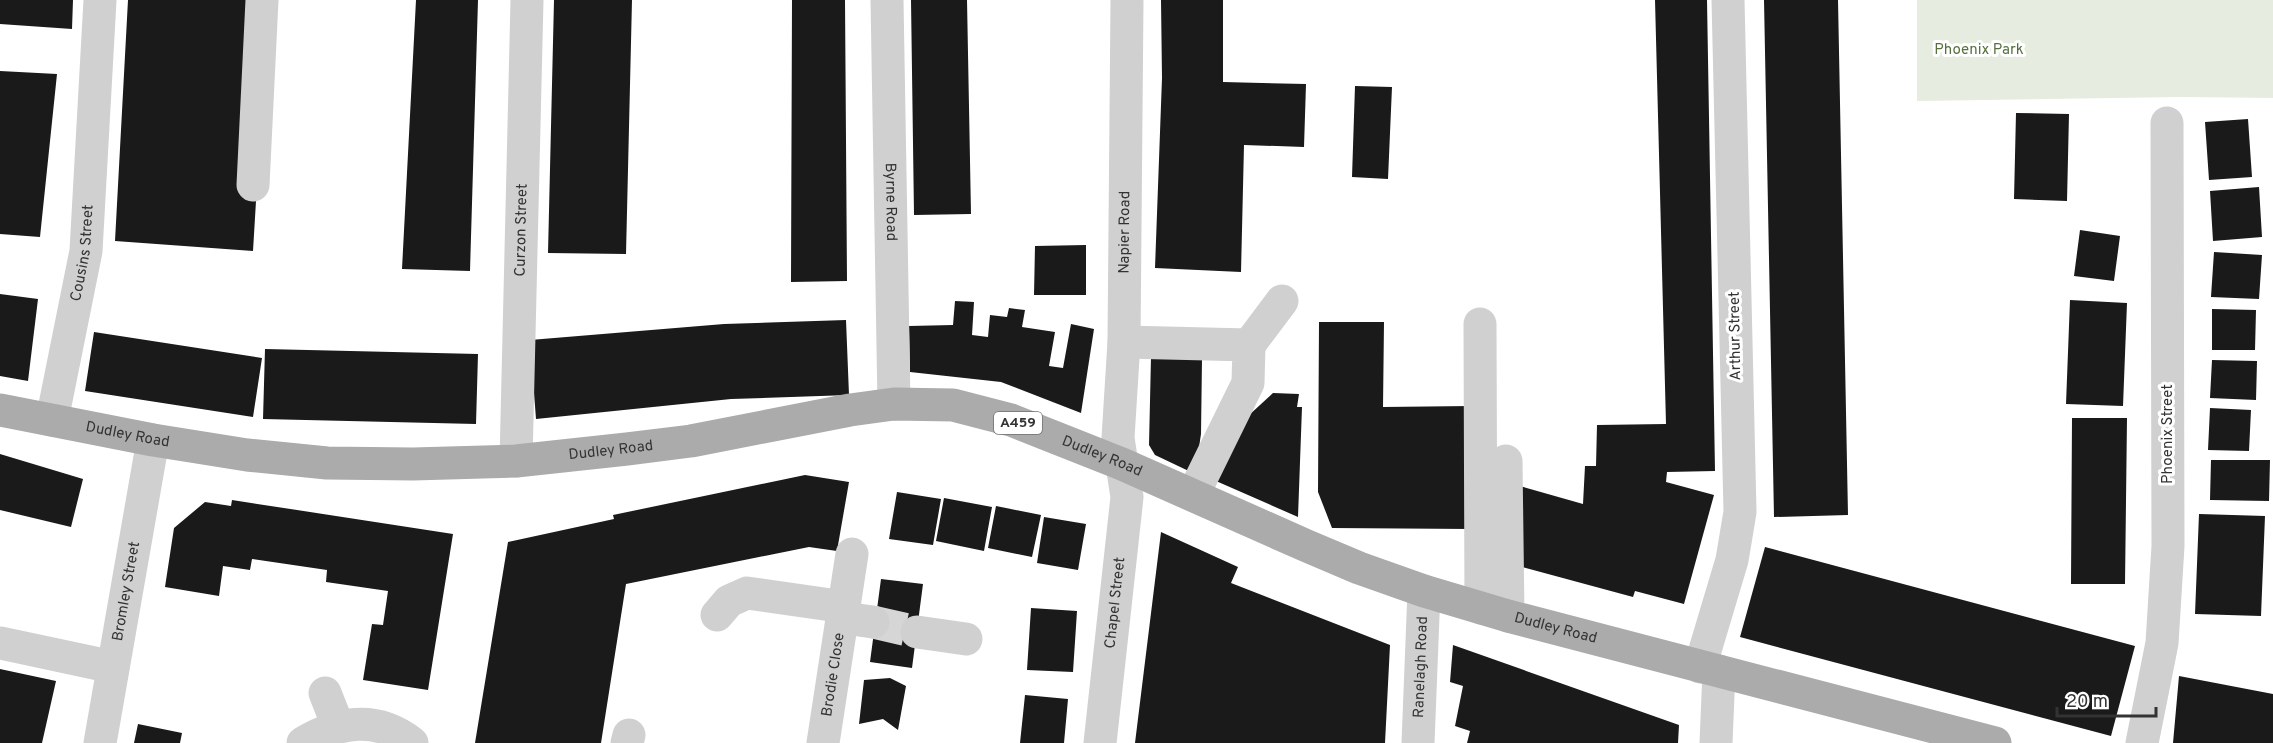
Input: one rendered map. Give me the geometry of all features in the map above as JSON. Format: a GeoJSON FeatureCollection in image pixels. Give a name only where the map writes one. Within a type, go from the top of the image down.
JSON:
{"type":"FeatureCollection","features":[{"type":"Feature","properties":{"kind":"main road","name":"Dudley Road"},"geometry":{"type":"LineString","coordinates":[[0,410],[153,440],[247,455],[327,463],[413,464],[516,461],[691,441],[850,410],[894,404],[953,405],[1011,420],[1122,464],[1359,568],[1424,591],[1709,669],[1995,743]]}},
{"type":"Feature","properties":{"kind":"street","name":"Cousins Street"},"geometry":{"type":"LineString","coordinates":[[52,420],[86,250],[100,0]]}},
{"type":"Feature","properties":{"kind":"street"},"geometry":{"type":"LineString","coordinates":[[253,185],[262,0]]}},
{"type":"Feature","properties":{"kind":"street","name":"Curzon Street"},"geometry":{"type":"LineString","coordinates":[[516,461],[527,0]]}},
{"type":"Feature","properties":{"kind":"street","name":"Byrne Road"},"geometry":{"type":"LineString","coordinates":[[887,0],[894,404]]}},
{"type":"Feature","properties":{"kind":"street","name":"Napier Road"},"geometry":{"type":"LineString","coordinates":[[1122,464],[1118,438],[1124,342],[1127,0]]}},
{"type":"Feature","properties":{"kind":"street","name":"Arthur Street"},"geometry":{"type":"LineString","coordinates":[[1716,743],[1709,669],[1740,512],[1728,0]]}},
{"type":"Feature","properties":{"kind":"street","name":"Phoenix Street"},"geometry":{"type":"LineString","coordinates":[[2142,743],[2162,643],[2168,546],[2167,123]]}},
{"type":"Feature","properties":{"kind":"street"},"geometry":{"type":"LineString","coordinates":[[1192,495],[1248,383],[1249,345],[1282,301]]}},
{"type":"Feature","properties":{"kind":"street"},"geometry":{"type":"LineString","coordinates":[[1480,324],[1495,612]]}},
{"type":"Feature","properties":{"kind":"street"},"geometry":{"type":"LineString","coordinates":[[1124,342],[1249,345]]}},
{"type":"Feature","properties":{"kind":"street","name":"Bromley Street"},"geometry":{"type":"LineString","coordinates":[[100,743],[153,440]]}},
{"type":"Feature","properties":{"kind":"street"},"geometry":{"type":"LineString","coordinates":[[1495,612],[1506,461]]}},
{"type":"Feature","properties":{"kind":"street","name":"Chapel Street"},"geometry":{"type":"LineString","coordinates":[[1100,743],[1127,497],[1122,464]]}},
{"type":"Feature","properties":{"kind":"street","name":"Brodie Close"},"geometry":{"type":"LineString","coordinates":[[823,743],[854,616],[852,554]]}},
{"type":"Feature","properties":{"kind":"street","name":"Ranelagh Road"},"geometry":{"type":"LineString","coordinates":[[1418,743],[1424,591]]}},
{"type":"Feature","properties":{"kind":"street"},"geometry":{"type":"LineString","coordinates":[[717,615],[729,601],[747,593],[854,616]]}},
{"type":"Feature","properties":{"kind":"street"},"geometry":{"type":"LineString","coordinates":[[916,632],[966,639]]}},
{"type":"Feature","properties":{"kind":"street"},"geometry":{"type":"LineString","coordinates":[[0,644],[113,667]]}},
{"type":"Feature","properties":{"kind":"street"},"geometry":{"type":"LineString","coordinates":[[325,693],[338,726]]}},
{"type":"Feature","properties":{"kind":"street"},"geometry":{"type":"LineString","coordinates":[[303,743],[338,726],[358,723],[381,727],[412,743]]}},
{"type":"Feature","properties":{"kind":"green space","name":"Phoenix Park"},"geometry":{"type":"Polygon","coordinates":[[[1917,0],[2273,0],[2273,98],[1917,101],[1917,0]]]}},
{"type":"Feature","properties":{"kind":"building"},"geometry":{"type":"Polygon","coordinates":[[[0,0],[73,0],[72,29],[0,24],[0,0]]]}},
{"type":"Feature","properties":{"kind":"building"},"geometry":{"type":"Polygon","coordinates":[[[128,0],[251,0],[254,34],[244,199],[256,201],[253,251],[115,241],[128,0]]]}},
{"type":"Feature","properties":{"kind":"building"},"geometry":{"type":"Polygon","coordinates":[[[416,0],[478,0],[470,271],[402,269],[416,0]]]}},
{"type":"Feature","properties":{"kind":"building"},"geometry":{"type":"Polygon","coordinates":[[[554,0],[632,0],[626,254],[548,253],[554,0]]]}},
{"type":"Feature","properties":{"kind":"building"},"geometry":{"type":"Polygon","coordinates":[[[792,0],[845,0],[847,281],[791,282],[792,0]]]}},
{"type":"Feature","properties":{"kind":"building"},"geometry":{"type":"Polygon","coordinates":[[[911,0],[967,0],[971,214],[914,215],[911,0]]]}},
{"type":"Feature","properties":{"kind":"building"},"geometry":{"type":"Polygon","coordinates":[[[1161,0],[1223,0],[1223,82],[1306,84],[1304,147],[1244,145],[1241,272],[1155,268],[1162,78],[1161,0]]]}},
{"type":"Feature","properties":{"kind":"building"},"geometry":{"type":"Polygon","coordinates":[[[1655,0],[1707,0],[1715,471],[1667,472],[1666,482],[1714,495],[1684,604],[1635,591],[1633,597],[1522,567],[1492,478],[1583,504],[1585,466],[1596,466],[1597,425],[1666,424],[1655,0]]]}},
{"type":"Feature","properties":{"kind":"building"},"geometry":{"type":"Polygon","coordinates":[[[1764,0],[1838,0],[1848,515],[1774,517],[1764,0]]]}},
{"type":"Feature","properties":{"kind":"building"},"geometry":{"type":"Polygon","coordinates":[[[0,71],[57,74],[40,237],[0,234],[0,71]]]}},
{"type":"Feature","properties":{"kind":"building"},"geometry":{"type":"Polygon","coordinates":[[[1355,86],[1392,87],[1388,179],[1352,177],[1355,86]]]}},
{"type":"Feature","properties":{"kind":"building"},"geometry":{"type":"Polygon","coordinates":[[[2016,113],[2069,114],[2067,201],[2014,199],[2016,113]]]}},
{"type":"Feature","properties":{"kind":"building"},"geometry":{"type":"Polygon","coordinates":[[[2248,119],[2252,177],[2209,180],[2205,122],[2248,119]]]}},
{"type":"Feature","properties":{"kind":"building"},"geometry":{"type":"Polygon","coordinates":[[[2259,187],[2262,237],[2213,241],[2210,191],[2259,187]]]}},
{"type":"Feature","properties":{"kind":"building"},"geometry":{"type":"Polygon","coordinates":[[[2080,230],[2120,236],[2114,281],[2074,276],[2080,230]]]}},
{"type":"Feature","properties":{"kind":"building"},"geometry":{"type":"Polygon","coordinates":[[[1086,245],[1086,295],[1034,295],[1035,246],[1086,245]]]}},
{"type":"Feature","properties":{"kind":"building"},"geometry":{"type":"Polygon","coordinates":[[[2214,252],[2262,255],[2259,299],[2211,297],[2214,252]]]}},
{"type":"Feature","properties":{"kind":"building"},"geometry":{"type":"Polygon","coordinates":[[[0,294],[38,299],[28,381],[0,376],[0,294]]]}},
{"type":"Feature","properties":{"kind":"building"},"geometry":{"type":"Polygon","coordinates":[[[2070,300],[2127,303],[2123,406],[2066,404],[2070,300]]]}},
{"type":"Feature","properties":{"kind":"building"},"geometry":{"type":"Polygon","coordinates":[[[955,301],[974,302],[972,335],[988,337],[990,315],[1007,317],[1009,308],[1025,310],[1022,327],[1055,332],[1049,366],[1063,368],[1071,324],[1094,329],[1081,413],[1001,382],[910,372],[909,326],[953,325],[955,301]]]}},
{"type":"Feature","properties":{"kind":"building"},"geometry":{"type":"Polygon","coordinates":[[[2212,309],[2256,310],[2255,350],[2212,350],[2212,309]]]}},
{"type":"Feature","properties":{"kind":"building"},"geometry":{"type":"Polygon","coordinates":[[[846,320],[849,395],[731,399],[536,419],[530,340],[724,324],[846,320]]]}},
{"type":"Feature","properties":{"kind":"building"},"geometry":{"type":"Polygon","coordinates":[[[1319,322],[1384,322],[1383,407],[1471,406],[1472,529],[1332,528],[1318,492],[1319,322]]]}},
{"type":"Feature","properties":{"kind":"building"},"geometry":{"type":"Polygon","coordinates":[[[94,332],[262,358],[253,417],[85,391],[94,332]]]}},
{"type":"Feature","properties":{"kind":"building"},"geometry":{"type":"Polygon","coordinates":[[[265,349],[478,354],[476,424],[263,419],[265,349]]]}},
{"type":"Feature","properties":{"kind":"building"},"geometry":{"type":"Polygon","coordinates":[[[1151,357],[1202,359],[1201,434],[1195,474],[1155,455],[1149,445],[1151,357]]]}},
{"type":"Feature","properties":{"kind":"building"},"geometry":{"type":"Polygon","coordinates":[[[2212,360],[2257,361],[2256,400],[2210,398],[2212,360]]]}},
{"type":"Feature","properties":{"kind":"building"},"geometry":{"type":"Polygon","coordinates":[[[1273,393],[1299,394],[1297,407],[1302,407],[1298,517],[1216,481],[1248,416],[1273,393]]]}},
{"type":"Feature","properties":{"kind":"building"},"geometry":{"type":"Polygon","coordinates":[[[2210,408],[2251,410],[2249,451],[2208,450],[2210,408]]]}},
{"type":"Feature","properties":{"kind":"building"},"geometry":{"type":"Polygon","coordinates":[[[2072,418],[2127,418],[2125,584],[2071,584],[2072,418]]]}},
{"type":"Feature","properties":{"kind":"building"},"geometry":{"type":"Polygon","coordinates":[[[0,454],[83,479],[71,527],[0,510],[0,454]]]}},
{"type":"Feature","properties":{"kind":"building"},"geometry":{"type":"Polygon","coordinates":[[[2211,460],[2270,460],[2269,501],[2210,500],[2211,460]]]}},
{"type":"Feature","properties":{"kind":"building"},"geometry":{"type":"Polygon","coordinates":[[[805,475],[849,482],[837,551],[809,547],[626,584],[601,743],[475,743],[508,542],[614,519],[613,515],[805,475]]]}},
{"type":"Feature","properties":{"kind":"building"},"geometry":{"type":"Polygon","coordinates":[[[897,492],[941,499],[933,545],[889,539],[897,492]]]}},
{"type":"Feature","properties":{"kind":"building"},"geometry":{"type":"Polygon","coordinates":[[[944,498],[992,507],[984,551],[936,541],[944,498]]]}},
{"type":"Feature","properties":{"kind":"building"},"geometry":{"type":"Polygon","coordinates":[[[232,500],[453,534],[428,690],[363,680],[372,624],[383,625],[388,591],[326,582],[327,570],[252,559],[250,570],[223,566],[219,596],[165,587],[174,528],[205,502],[231,506],[232,500]]]}},
{"type":"Feature","properties":{"kind":"building"},"geometry":{"type":"Polygon","coordinates":[[[996,506],[1041,515],[1032,557],[988,548],[996,506]]]}},
{"type":"Feature","properties":{"kind":"building"},"geometry":{"type":"Polygon","coordinates":[[[2199,514],[2265,516],[2261,616],[2195,614],[2199,514]]]}},
{"type":"Feature","properties":{"kind":"building"},"geometry":{"type":"Polygon","coordinates":[[[1044,517],[1086,524],[1078,570],[1037,563],[1044,517]]]}},
{"type":"Feature","properties":{"kind":"building"},"geometry":{"type":"Polygon","coordinates":[[[1161,532],[1238,567],[1231,583],[1390,645],[1385,743],[1135,743],[1161,532]]]}},
{"type":"Feature","properties":{"kind":"building"},"geometry":{"type":"Polygon","coordinates":[[[1765,547],[2135,646],[2111,736],[1740,637],[1765,547]]]}},
{"type":"Feature","properties":{"kind":"building"},"geometry":{"type":"Polygon","coordinates":[[[881,579],[923,584],[912,668],[870,662],[881,579]]]}},
{"type":"Feature","properties":{"kind":"building"},"geometry":{"type":"Polygon","coordinates":[[[1031,608],[1077,611],[1073,672],[1027,670],[1031,608]]]}},
{"type":"Feature","properties":{"kind":"building"},"geometry":{"type":"Polygon","coordinates":[[[1453,645],[1679,725],[1678,743],[1467,743],[1470,731],[1455,726],[1463,686],[1450,682],[1453,645]]]}},
{"type":"Feature","properties":{"kind":"building"},"geometry":{"type":"Polygon","coordinates":[[[0,669],[56,681],[42,743],[0,743],[0,669]]]}},
{"type":"Feature","properties":{"kind":"building"},"geometry":{"type":"Polygon","coordinates":[[[2179,676],[2273,694],[2273,743],[2173,743],[2179,676]]]}},
{"type":"Feature","properties":{"kind":"building"},"geometry":{"type":"Polygon","coordinates":[[[890,678],[906,686],[898,730],[883,719],[859,724],[864,680],[890,678]]]}},
{"type":"Feature","properties":{"kind":"building"},"geometry":{"type":"Polygon","coordinates":[[[1025,695],[1068,699],[1064,743],[1020,743],[1025,695]]]}},
{"type":"Feature","properties":{"kind":"building"},"geometry":{"type":"Polygon","coordinates":[[[138,724],[182,733],[180,743],[134,743],[138,724]]]}},
{"type":"Feature","properties":{"kind":"tunnel"},"geometry":{"type":"LineString","coordinates":[[873,622],[917,632]]}}]}
